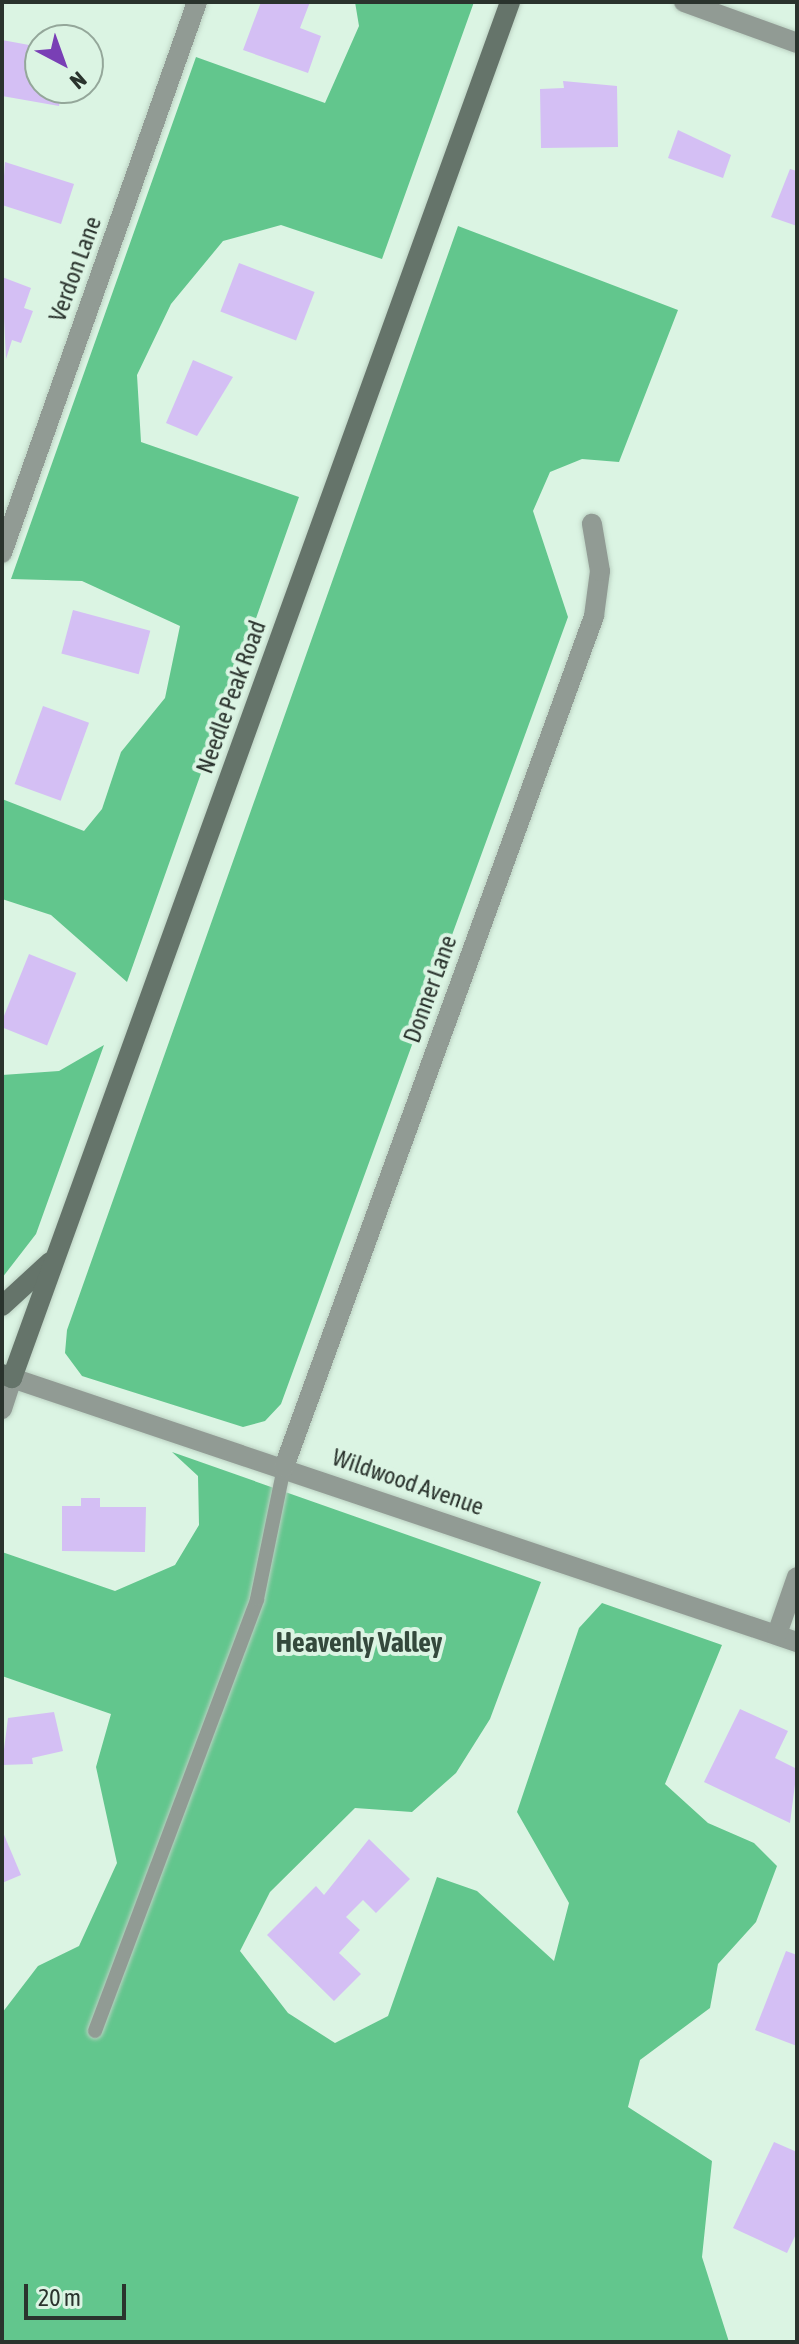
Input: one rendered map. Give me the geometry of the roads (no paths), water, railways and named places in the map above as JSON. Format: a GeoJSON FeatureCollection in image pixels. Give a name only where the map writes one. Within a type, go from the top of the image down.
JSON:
{"type":"FeatureCollection","features":[{"type":"Feature","properties":{"kind":"street","name":"Verdon Lane"},"geometry":{"type":"LineString","coordinates":[[2,553],[197,2]]}},
{"type":"Feature","properties":{"kind":"street","name":"Needle Peak Road"},"geometry":{"type":"LineString","coordinates":[[2,1409],[7,1376],[57,1253],[510,2]]}},
{"type":"Feature","properties":{"kind":"street"},"geometry":{"type":"LineString","coordinates":[[684,2],[797,43]]}},
{"type":"Feature","properties":{"kind":"street","name":"Donner Lane"},"geometry":{"type":"LineString","coordinates":[[284,1467],[594,616],[600,571],[592,524]]}},
{"type":"Feature","properties":{"kind":"street"},"geometry":{"type":"LineString","coordinates":[[2,1306],[57,1253]]}},
{"type":"Feature","properties":{"kind":"street","name":"Wildwood Avenue"},"geometry":{"type":"LineString","coordinates":[[7,1376],[797,1642]]}},
{"type":"Feature","properties":{"kind":"street"},"geometry":{"type":"LineString","coordinates":[[777,1634],[797,1577]]}},
{"type":"Feature","properties":{"kind":"lane"},"geometry":{"type":"LineString","coordinates":[[95,2031],[257,1599],[284,1467]]}},
{"type":"Feature","properties":{"kind":"district","name":"Heavenly Valley"},"geometry":{"type":"Point","coordinates":[359,1642]}}]}
